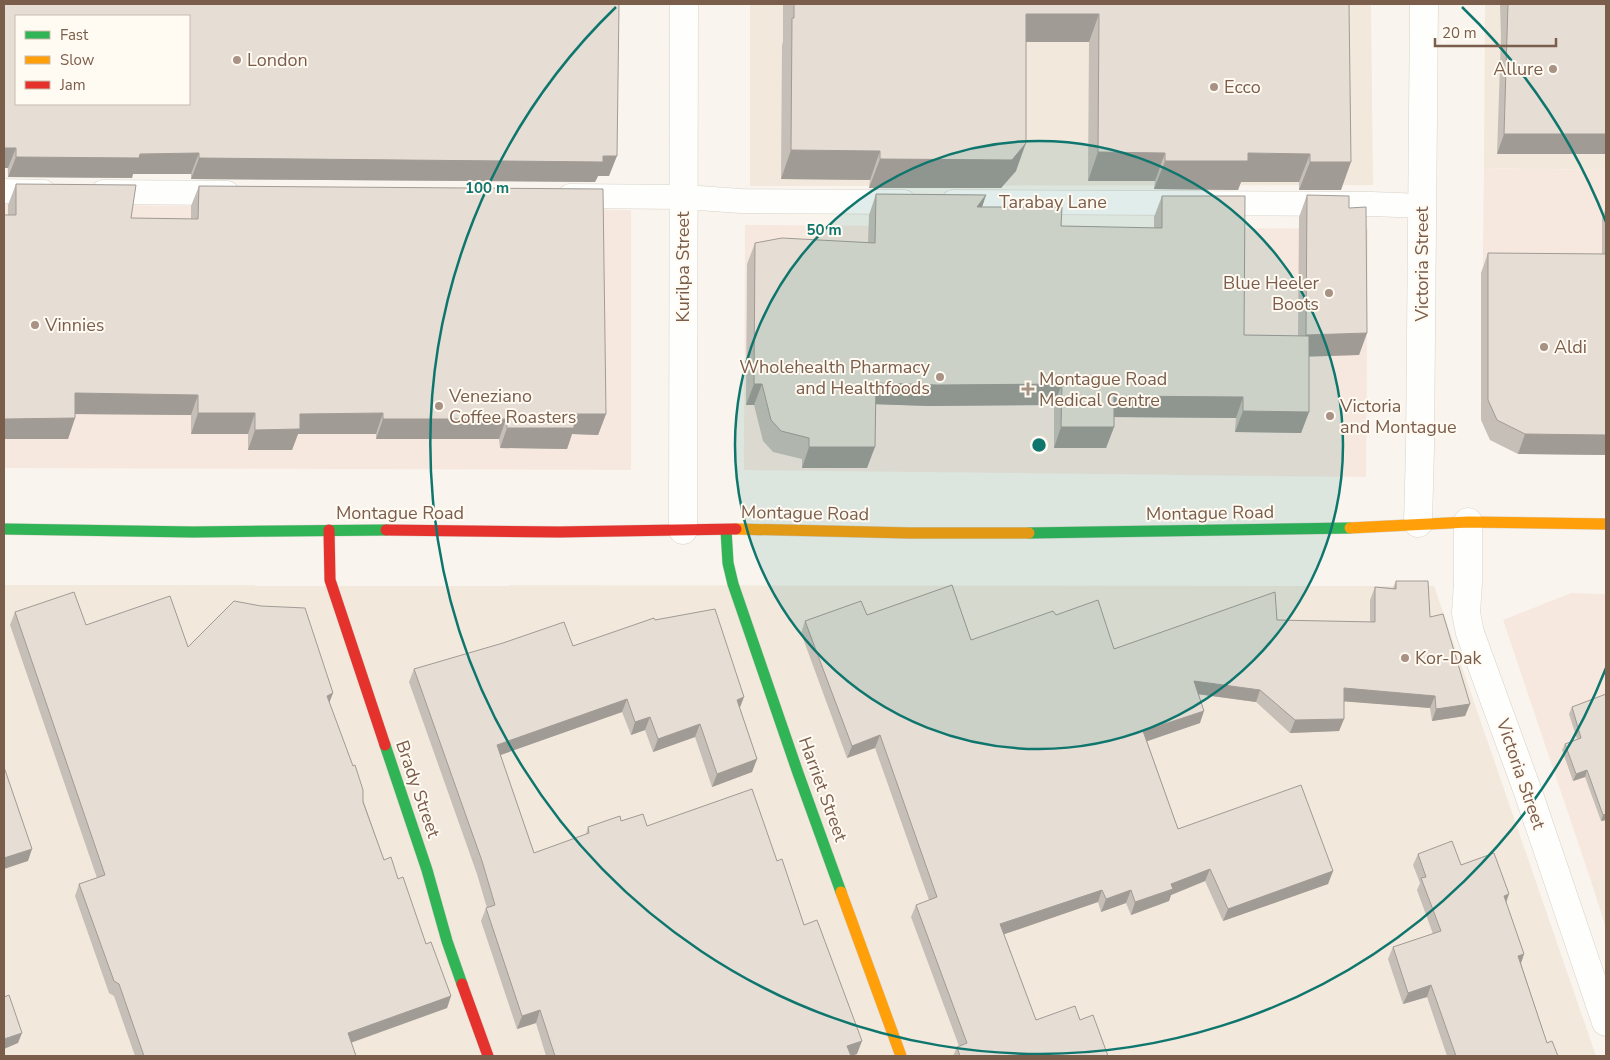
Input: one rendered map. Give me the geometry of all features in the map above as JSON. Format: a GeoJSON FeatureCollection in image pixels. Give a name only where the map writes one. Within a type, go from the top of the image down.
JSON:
{"type":"FeatureCollection","features":[{"type":"Feature","properties":{"kind":"street","name":"Kurilpa Street"},"geometry":{"type":"LineString","coordinates":[[683,530],[684,4]]}},
{"type":"Feature","properties":{"kind":"street","name":"Victoria Street"},"geometry":{"type":"LineString","coordinates":[[1418,523],[1424,4]]}},
{"type":"Feature","properties":{"kind":"street","name":"Victoria Street"},"geometry":{"type":"LineString","coordinates":[[1468,522],[1466,613],[1470,633],[1528,792],[1606,1022]]}},
{"type":"Feature","properties":{"kind":"street","name":"Montague Road"},"geometry":{"type":"LineString","coordinates":[[4,529],[193,532],[329,530],[550,532],[768,528],[994,534],[1316,529],[1468,522],[1606,524]]}},
{"type":"Feature","properties":{"kind":"street","name":"Brady Street"},"geometry":{"type":"LineString","coordinates":[[329,530],[330,580],[427,870],[447,941],[488,1056]]}},
{"type":"Feature","properties":{"kind":"street","name":"Harriet Street"},"geometry":{"type":"LineString","coordinates":[[726,530],[728,563],[733,584],[798,773],[901,1056]]}},
{"type":"Feature","properties":{"kind":"lane"},"geometry":{"type":"LineString","coordinates":[[4,191],[246,194]]}},
{"type":"Feature","properties":{"kind":"lane","name":"Tarabay Lane"},"geometry":{"type":"LineString","coordinates":[[550,196],[684,197],[742,202],[1353,203],[1422,206]]}},
{"type":"Feature","properties":{"kind":"shaded area"},"geometry":{"type":"Polygon","coordinates":[[[750,4],[1371,4],[1373,185],[750,186],[750,4]]]}},
{"type":"Feature","properties":{"kind":"shaded area","name":"Allure"},"geometry":{"type":"Polygon","coordinates":[[[1485,4],[1606,4],[1606,170],[1484,168],[1485,4]]]}},
{"type":"Feature","properties":{"kind":"shaded area","name":"Aldi"},"geometry":{"type":"Polygon","coordinates":[[[1484,168],[1606,170],[1606,455],[1518,454],[1490,440],[1481,420],[1484,168]]]}},
{"type":"Feature","properties":{"kind":"shaded area"},"geometry":{"type":"Polygon","coordinates":[[[4,204],[631,210],[631,470],[4,468],[4,204]]]}},
{"type":"Feature","properties":{"kind":"shaded area"},"geometry":{"type":"Polygon","coordinates":[[[745,225],[1368,229],[1366,477],[744,470],[745,225]]]}},
{"type":"Feature","properties":{"kind":"shaded area"},"geometry":{"type":"Polygon","coordinates":[[[4,585],[1434,586],[1596,1056],[4,1056],[4,585]]]}},
{"type":"Feature","properties":{"kind":"shaded area"},"geometry":{"type":"Polygon","coordinates":[[[1571,593],[1606,594],[1606,876],[1591,881],[1503,620],[1571,593]]]}},
{"type":"Feature","properties":{"kind":"shaded area"},"geometry":{"type":"Polygon","coordinates":[[[1606,876],[1606,928],[1591,881],[1606,876]]]}},
{"type":"Feature","properties":{"kind":"building"},"geometry":{"type":"Polygon","coordinates":[[[4,4],[619,4],[617,156],[603,156],[603,162],[199,158],[199,153],[140,154],[139,158],[16,157],[16,148],[4,148],[4,4]]]}},
{"type":"Feature","properties":{"kind":"building"},"geometry":{"type":"Polygon","coordinates":[[[794,4],[1349,4],[1351,162],[1310,162],[1310,154],[1248,153],[1248,161],[1165,161],[1165,153],[1098,152],[1099,14],[1026,14],[1026,143],[1012,160],[880,159],[880,151],[791,150],[792,18],[794,18],[794,4]]]}},
{"type":"Feature","properties":{"kind":"building","name":"Allure"},"geometry":{"type":"Polygon","coordinates":[[[1508,4],[1606,4],[1606,134],[1504,134],[1508,4]]]}},
{"type":"Feature","properties":{"kind":"building"},"geometry":{"type":"Polygon","coordinates":[[[16,184],[136,185],[131,218],[198,219],[199,186],[603,189],[606,414],[574,414],[574,428],[507,428],[506,419],[383,419],[383,413],[300,414],[300,429],[255,430],[255,413],[198,413],[198,395],[75,393],[75,418],[4,419],[4,215],[16,215],[16,184]]]}},
{"type":"Feature","properties":{"kind":"building"},"geometry":{"type":"Polygon","coordinates":[[[876,194],[986,195],[977,207],[1062,207],[1061,226],[1162,228],[1162,196],[1245,196],[1244,335],[1309,336],[1309,412],[1243,411],[1243,397],[1114,396],[1114,427],[1061,427],[1062,384],[937,385],[876,383],[875,447],[809,447],[809,438],[781,431],[771,420],[762,384],[754,384],[755,243],[782,238],[875,243],[876,194]]]}},
{"type":"Feature","properties":{"kind":"building","name":"Blue Heeler Boots"},"geometry":{"type":"Polygon","coordinates":[[[1307,195],[1349,196],[1349,208],[1366,207],[1367,333],[1306,335],[1307,195]]]}},
{"type":"Feature","properties":{"kind":"building","name":"Aldi"},"geometry":{"type":"Polygon","coordinates":[[[1488,253],[1606,254],[1606,435],[1525,434],[1497,420],[1488,400],[1488,253]]]}},
{"type":"Feature","properties":{"kind":"building"},"geometry":{"type":"Polygon","coordinates":[[[1396,581],[1428,581],[1430,617],[1443,614],[1470,704],[1436,709],[1435,696],[1344,688],[1344,719],[1295,720],[1260,690],[1194,681],[1204,711],[1143,731],[1178,829],[1301,785],[1333,871],[1228,909],[1210,869],[1171,884],[1173,889],[1135,902],[1131,890],[1106,899],[1102,890],[1000,924],[1036,1020],[1075,1006],[1080,1020],[1093,1015],[1108,1056],[960,1056],[957,1047],[967,1043],[916,905],[937,897],[880,735],[852,746],[805,621],[861,601],[867,615],[952,585],[971,640],[1053,611],[1056,615],[1098,600],[1114,649],[1275,592],[1277,620],[1375,622],[1375,587],[1396,589],[1396,581]]]}},
{"type":"Feature","properties":{"kind":"building"},"geometry":{"type":"Polygon","coordinates":[[[74,592],[86,625],[170,596],[188,647],[234,601],[261,606],[305,608],[333,693],[327,696],[353,766],[355,765],[363,790],[363,802],[384,860],[391,857],[398,879],[403,877],[426,944],[431,942],[451,996],[348,1033],[356,1056],[144,1056],[119,984],[114,981],[79,884],[105,875],[15,612],[74,592]]]}},
{"type":"Feature","properties":{"kind":"building"},"geometry":{"type":"Polygon","coordinates":[[[715,609],[744,697],[737,700],[757,759],[717,774],[700,724],[658,739],[650,717],[635,722],[627,699],[497,745],[534,853],[589,833],[588,827],[620,816],[621,821],[643,814],[647,826],[752,789],[777,861],[782,859],[804,925],[817,920],[862,1041],[847,1046],[851,1056],[555,1056],[540,1010],[522,1016],[486,908],[495,905],[482,861],[414,669],[503,643],[564,622],[573,646],[654,618],[655,620],[715,609]]]}},
{"type":"Feature","properties":{"kind":"building"},"geometry":{"type":"Polygon","coordinates":[[[1606,694],[1606,814],[1603,815],[1587,770],[1576,774],[1565,744],[1581,738],[1572,707],[1606,694]]]}},
{"type":"Feature","properties":{"kind":"building"},"geometry":{"type":"Polygon","coordinates":[[[4,767],[32,849],[4,858],[4,767]]]}},
{"type":"Feature","properties":{"kind":"building"},"geometry":{"type":"Polygon","coordinates":[[[1452,841],[1461,865],[1494,853],[1509,894],[1504,896],[1524,954],[1518,956],[1547,1043],[1552,1041],[1558,1056],[1456,1056],[1431,985],[1408,993],[1393,947],[1441,931],[1421,878],[1426,877],[1418,854],[1452,841]]]}},
{"type":"Feature","properties":{"kind":"building"},"geometry":{"type":"Polygon","coordinates":[[[9,995],[22,1033],[4,1039],[4,997],[9,995]]]}},
{"type":"Feature","properties":{"kind":"traffic: fast"},"geometry":{"type":"LineString","coordinates":[[1029,533],[1350,528]]}},
{"type":"Feature","properties":{"kind":"traffic: fast"},"geometry":{"type":"LineString","coordinates":[[4,529],[193,532],[386,530]]}},
{"type":"Feature","properties":{"kind":"traffic: fast"},"geometry":{"type":"LineString","coordinates":[[726,530],[728,563],[733,584],[841,892]]}},
{"type":"Feature","properties":{"kind":"traffic: fast"},"geometry":{"type":"LineString","coordinates":[[385,745],[427,870],[447,941],[462,984]]}},
{"type":"Feature","properties":{"kind":"traffic: slow"},"geometry":{"type":"LineString","coordinates":[[1350,528],[1468,522],[1606,524]]}},
{"type":"Feature","properties":{"kind":"traffic: slow"},"geometry":{"type":"LineString","coordinates":[[736,529],[910,533],[1029,533]]}},
{"type":"Feature","properties":{"kind":"traffic: slow"},"geometry":{"type":"LineString","coordinates":[[841,892],[901,1056]]}},
{"type":"Feature","properties":{"kind":"traffic: jam"},"geometry":{"type":"LineString","coordinates":[[386,530],[559,532],[736,529]]}},
{"type":"Feature","properties":{"kind":"traffic: jam"},"geometry":{"type":"LineString","coordinates":[[329,530],[330,580],[385,745]]}},
{"type":"Feature","properties":{"kind":"traffic: jam"},"geometry":{"type":"LineString","coordinates":[[462,984],[488,1056]]}},
{"type":"Feature","properties":{"kind":"place","name":"London"},"geometry":{"type":"Point","coordinates":[237,60]}},
{"type":"Feature","properties":{"kind":"place","name":"Allure"},"geometry":{"type":"Point","coordinates":[1553,69]}},
{"type":"Feature","properties":{"kind":"place","name":"Ecco"},"geometry":{"type":"Point","coordinates":[1214,87]}},
{"type":"Feature","properties":{"kind":"place","name":"Blue Heeler Boots"},"geometry":{"type":"Point","coordinates":[1329,293]}},
{"type":"Feature","properties":{"kind":"place","name":"Vinnies"},"geometry":{"type":"Point","coordinates":[35,325]}},
{"type":"Feature","properties":{"kind":"place","name":"Aldi"},"geometry":{"type":"Point","coordinates":[1544,347]}},
{"type":"Feature","properties":{"kind":"place","name":"Wholehealth Pharmacy and Healthfoods"},"geometry":{"type":"Point","coordinates":[940,377]}},
{"type":"Feature","properties":{"kind":"place","name":"Montague Road Medical Centre"},"geometry":{"type":"Point","coordinates":[1028,389]}},
{"type":"Feature","properties":{"kind":"place","name":"Veneziano Coffee Roasters"},"geometry":{"type":"Point","coordinates":[439,406]}},
{"type":"Feature","properties":{"kind":"place","name":"Victoria and Montague"},"geometry":{"type":"Point","coordinates":[1330,416]}},
{"type":"Feature","properties":{"kind":"place","name":"Kor-Dak"},"geometry":{"type":"Point","coordinates":[1405,658]}}]}
